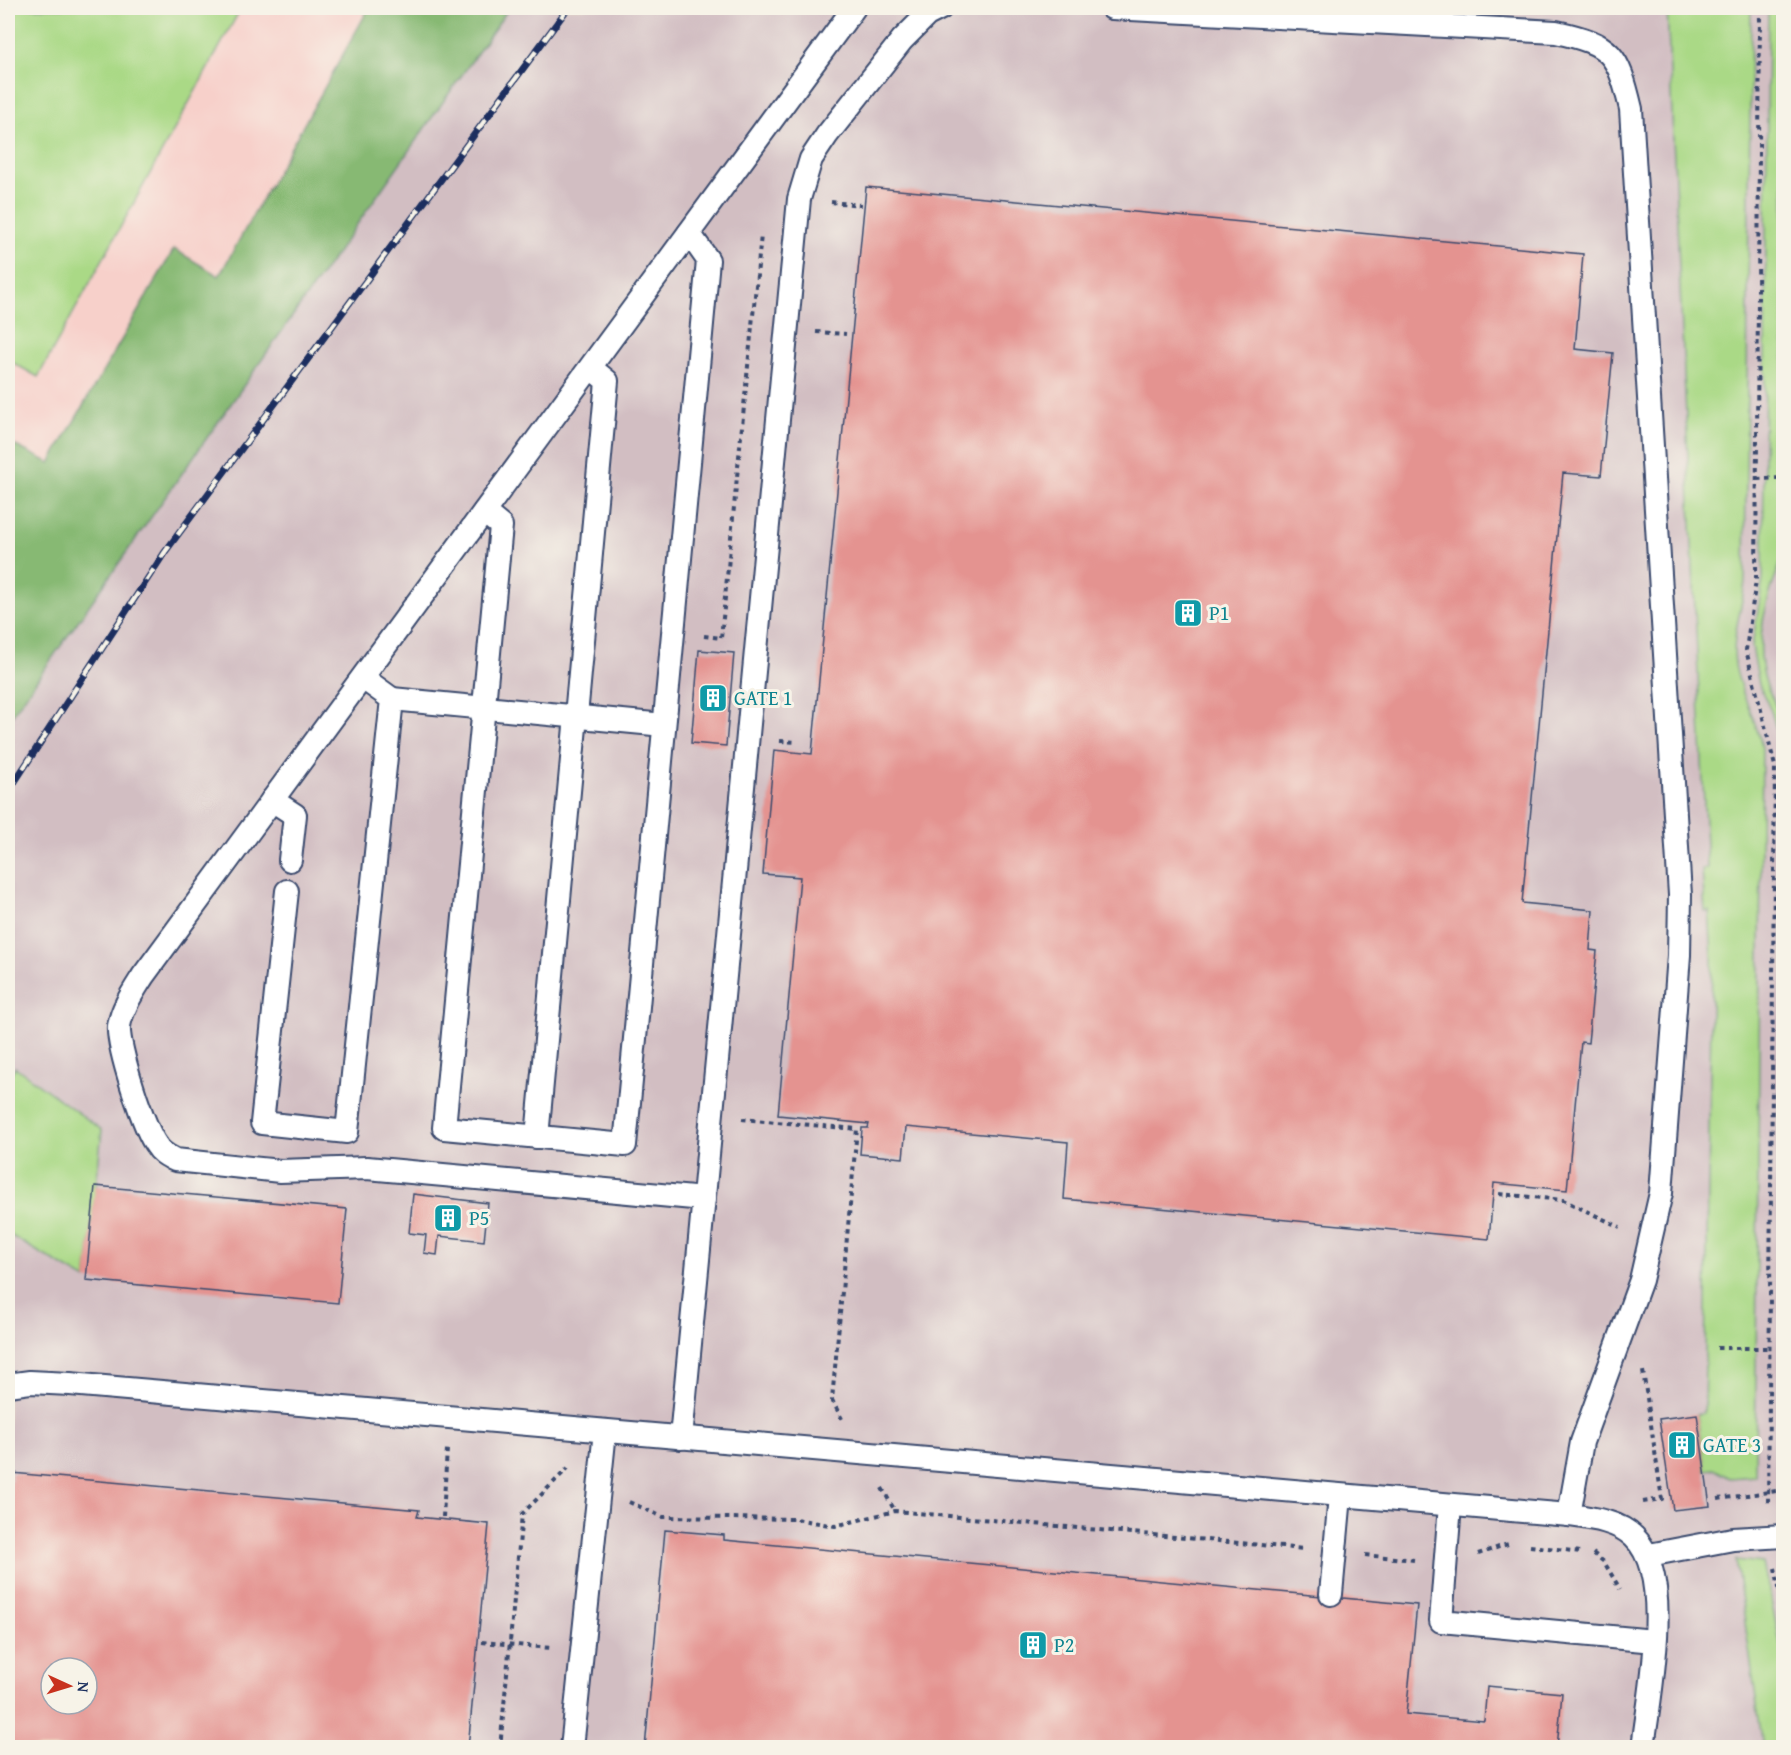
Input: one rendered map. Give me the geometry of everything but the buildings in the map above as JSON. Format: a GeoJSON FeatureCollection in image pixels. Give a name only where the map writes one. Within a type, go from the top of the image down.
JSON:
{"type":"FeatureCollection","features":[{"type":"Feature","properties":{"kind":"lane"},"geometry":{"type":"LineString","coordinates":[[704,1199],[367,1168],[280,1171],[188,1162],[165,1155],[151,1138],[121,1050],[119,1029],[130,996],[854,8]]}},
{"type":"Feature","properties":{"kind":"lane"},"geometry":{"type":"LineString","coordinates":[[681,1438],[797,214],[802,182],[811,159],[840,118],[902,40],[927,15],[941,8]]}},
{"type":"Feature","properties":{"kind":"lane"},"geometry":{"type":"LineString","coordinates":[[1112,8],[1185,10],[1556,32],[1587,38],[1610,51],[1623,76],[1631,109],[1680,895],[1679,956],[1661,1193],[1652,1242],[1641,1280],[1582,1442],[1569,1515]]}},
{"type":"Feature","properties":{"kind":"lane"},"geometry":{"type":"LineString","coordinates":[[484,512],[501,526],[444,1128],[625,1145],[708,260],[689,233]]}},
{"type":"Feature","properties":{"kind":"lane"},"geometry":{"type":"LineString","coordinates":[[537,1137],[607,381],[591,368]]}},
{"type":"Feature","properties":{"kind":"lane"},"geometry":{"type":"LineString","coordinates":[[363,678],[392,699],[664,724]]}},
{"type":"Feature","properties":{"kind":"lane"},"geometry":{"type":"LineString","coordinates":[[342,1169],[392,699]]}},
{"type":"Feature","properties":{"kind":"lane"},"geometry":{"type":"LineString","coordinates":[[272,800],[295,816],[290,860]]}},
{"type":"Feature","properties":{"kind":"lane"},"geometry":{"type":"LineString","coordinates":[[287,891],[262,1123],[347,1132]]}},
{"type":"Feature","properties":{"kind":"lane"},"geometry":{"type":"LineString","coordinates":[[8,1385],[30,1382],[70,1384],[1569,1515],[1615,1524],[1634,1536],[1649,1555],[1656,1577],[1658,1604],[1643,1748]]}},
{"type":"Feature","properties":{"kind":"lane"},"geometry":{"type":"LineString","coordinates":[[572,1748],[605,1431]]}},
{"type":"Feature","properties":{"kind":"lane"},"geometry":{"type":"LineString","coordinates":[[1331,1594],[1340,1496]]}},
{"type":"Feature","properties":{"kind":"lane"},"geometry":{"type":"LineString","coordinates":[[1450,1505],[1441,1621],[1654,1641]]}},
{"type":"Feature","properties":{"kind":"lane"},"geometry":{"type":"LineString","coordinates":[[1649,1555],[1733,1539],[1776,1536]]}},
{"type":"Feature","properties":{"kind":"path"},"geometry":{"type":"LineString","coordinates":[[1760,8],[1756,580],[1746,650],[1775,766],[1768,1492],[1776,1536],[1784,1612]]}},
{"type":"Feature","properties":{"kind":"path"},"geometry":{"type":"LineString","coordinates":[[1757,479],[1784,478]]}},
{"type":"Feature","properties":{"kind":"path"},"geometry":{"type":"LineString","coordinates":[[712,1116],[857,1129],[831,1400],[895,1511]]}},
{"type":"Feature","properties":{"kind":"path"},"geometry":{"type":"LineString","coordinates":[[1717,1348],[1770,1348]]}},
{"type":"Feature","properties":{"kind":"path"},"geometry":{"type":"LineString","coordinates":[[442,1517],[450,1418]]}},
{"type":"Feature","properties":{"kind":"path"},"geometry":{"type":"LineString","coordinates":[[500,1748],[522,1514],[574,1463],[577,1429]]}},
{"type":"Feature","properties":{"kind":"path"},"geometry":{"type":"LineString","coordinates":[[564,1473],[663,1517],[796,1519],[835,1526],[895,1511],[1445,1561],[1458,1560],[1506,1544],[1516,1545]]}},
{"type":"Feature","properties":{"kind":"path"},"geometry":{"type":"LineString","coordinates":[[1718,1499],[1784,1490]]}},
{"type":"Feature","properties":{"kind":"path"},"geometry":{"type":"LineString","coordinates":[[1527,1546],[1593,1553],[1604,1562],[1623,1594],[1626,1613],[1623,1638]]}},
{"type":"Feature","properties":{"kind":"path"},"geometry":{"type":"LineString","coordinates":[[482,1642],[582,1651]]}},
{"type":"Feature","properties":{"kind":"shaded area"},"geometry":{"type":"Polygon","coordinates":[[[8,8],[369,8],[219,277],[174,249],[49,463],[8,442],[8,8]]]}},
{"type":"Feature","properties":{"kind":"shaded area"},"geometry":{"type":"Polygon","coordinates":[[[509,8],[1783,8],[1783,1747],[8,1748],[8,721],[509,8]]]}},
{"type":"Feature","properties":{"kind":"green space"},"geometry":{"type":"Polygon","coordinates":[[[8,8],[241,8],[38,377],[8,360],[8,8]]]}},
{"type":"Feature","properties":{"kind":"green space"},"geometry":{"type":"Polygon","coordinates":[[[369,8],[509,8],[8,721],[8,442],[50,463],[174,249],[219,276],[369,8]]]}},
{"type":"Feature","properties":{"kind":"green space"},"geometry":{"type":"Polygon","coordinates":[[[1667,8],[1751,8],[1745,580],[1734,653],[1737,675],[1762,748],[1755,1476],[1730,1478],[1714,1469],[1705,1470],[1697,1414],[1704,1413],[1712,958],[1709,911],[1705,912],[1702,869],[1707,868],[1667,8]]]}},
{"type":"Feature","properties":{"kind":"green space"},"geometry":{"type":"Polygon","coordinates":[[[1768,8],[1784,8],[1784,555],[1763,619],[1761,653],[1767,686],[1783,729],[1783,844],[1780,844],[1780,742],[1771,711],[1759,685],[1752,646],[1763,579],[1768,8]]]}},
{"type":"Feature","properties":{"kind":"green space"},"geometry":{"type":"Polygon","coordinates":[[[15,1067],[102,1130],[86,1280],[8,1234],[8,1078],[15,1067]]]}},
{"type":"Feature","properties":{"kind":"green space"},"geometry":{"type":"Polygon","coordinates":[[[1736,1560],[1763,1563],[1783,1656],[1783,1747],[1763,1747],[1736,1560]]]}},
{"type":"Feature","properties":{"kind":"railway"},"geometry":{"type":"LineString","coordinates":[[8,792],[165,552],[568,8]]}},
{"type":"Feature","properties":{"kind":"place","name":"P1"},"geometry":{"type":"Point","coordinates":[1188,613]}},
{"type":"Feature","properties":{"kind":"place","name":"GATE 1"},"geometry":{"type":"Point","coordinates":[713,698]}},
{"type":"Feature","properties":{"kind":"place","name":"P5"},"geometry":{"type":"Point","coordinates":[448,1218]}},
{"type":"Feature","properties":{"kind":"place","name":"GATE 3"},"geometry":{"type":"Point","coordinates":[1682,1445]}},
{"type":"Feature","properties":{"kind":"place","name":"P2"},"geometry":{"type":"Point","coordinates":[1033,1645]}}]}
